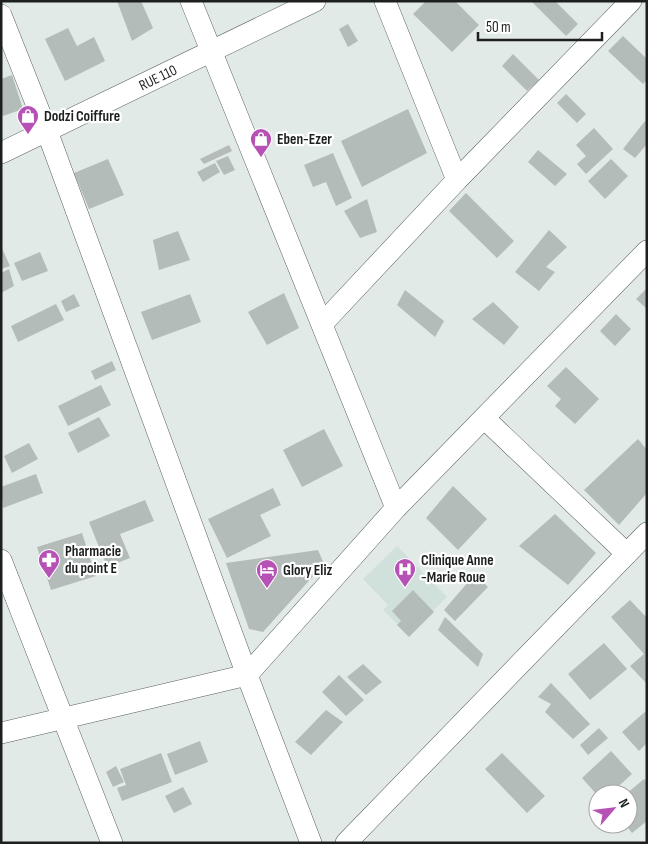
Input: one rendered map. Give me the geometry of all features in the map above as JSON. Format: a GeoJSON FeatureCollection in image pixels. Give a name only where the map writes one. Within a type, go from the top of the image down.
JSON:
{"type":"FeatureCollection","features":[{"type":"Feature","properties":{"kind":"street"},"geometry":{"type":"LineString","coordinates":[[191,1],[396,508]]}},
{"type":"Feature","properties":{"kind":"street","name":"RUE 110"},"geometry":{"type":"LineString","coordinates":[[1,153],[314,1]]}},
{"type":"Feature","properties":{"kind":"street"},"geometry":{"type":"LineString","coordinates":[[385,1],[457,180]]}},
{"type":"Feature","properties":{"kind":"street"},"geometry":{"type":"LineString","coordinates":[[322,324],[457,180],[631,1]]}},
{"type":"Feature","properties":{"kind":"street"},"geometry":{"type":"LineString","coordinates":[[642,1],[647,7]]}},
{"type":"Feature","properties":{"kind":"street"},"geometry":{"type":"LineString","coordinates":[[1,15],[47,131],[247,675],[311,843]]}},
{"type":"Feature","properties":{"kind":"street"},"geometry":{"type":"LineString","coordinates":[[1,734],[247,675],[396,508],[647,251]]}},
{"type":"Feature","properties":{"kind":"street"},"geometry":{"type":"LineString","coordinates":[[484,418],[627,554]]}},
{"type":"Feature","properties":{"kind":"street"},"geometry":{"type":"LineString","coordinates":[[346,843],[647,533]]}},
{"type":"Feature","properties":{"kind":"street"},"geometry":{"type":"LineString","coordinates":[[1,560],[112,843]]}},
{"type":"Feature","properties":{"kind":"shaded area","name":"Clinique Anne -Marie Roue"},"geometry":{"type":"Polygon","coordinates":[[[397,546],[447,597],[408,635],[383,610],[388,605],[363,579],[397,546]]]}},
{"type":"Feature","properties":{"kind":"building"},"geometry":{"type":"Polygon","coordinates":[[[117,1],[141,1],[153,28],[132,41],[117,1]]]}},
{"type":"Feature","properties":{"kind":"building"},"geometry":{"type":"Polygon","coordinates":[[[426,1],[455,1],[479,25],[452,52],[413,14],[426,1]]]}},
{"type":"Feature","properties":{"kind":"building"},"geometry":{"type":"Polygon","coordinates":[[[531,1],[555,1],[578,24],[566,36],[531,1]]]}},
{"type":"Feature","properties":{"kind":"building"},"geometry":{"type":"Polygon","coordinates":[[[348,24],[358,41],[348,47],[339,29],[348,24]]]}},
{"type":"Feature","properties":{"kind":"building"},"geometry":{"type":"Polygon","coordinates":[[[68,28],[77,46],[94,37],[105,61],[65,81],[45,39],[68,28]]]}},
{"type":"Feature","properties":{"kind":"building"},"geometry":{"type":"Polygon","coordinates":[[[623,36],[647,59],[647,80],[643,84],[608,51],[623,36]]]}},
{"type":"Feature","properties":{"kind":"building"},"geometry":{"type":"Polygon","coordinates":[[[513,54],[539,80],[527,91],[502,66],[513,54]]]}},
{"type":"Feature","properties":{"kind":"building"},"geometry":{"type":"Polygon","coordinates":[[[12,75],[23,109],[3,116],[1,110],[1,79],[12,75]]]}},
{"type":"Feature","properties":{"kind":"building"},"geometry":{"type":"Polygon","coordinates":[[[566,94],[586,114],[577,123],[557,103],[566,94]]]}},
{"type":"Feature","properties":{"kind":"building"},"geometry":{"type":"Polygon","coordinates":[[[408,109],[427,153],[362,187],[341,141],[408,109]]]}},
{"type":"Feature","properties":{"kind":"building"},"geometry":{"type":"Polygon","coordinates":[[[645,121],[647,123],[647,144],[635,158],[623,149],[645,121]]]}},
{"type":"Feature","properties":{"kind":"building"},"geometry":{"type":"Polygon","coordinates":[[[594,128],[613,149],[586,174],[577,164],[586,156],[576,145],[594,128]]]}},
{"type":"Feature","properties":{"kind":"building"},"geometry":{"type":"Polygon","coordinates":[[[229,145],[232,151],[204,164],[200,159],[229,145]]]}},
{"type":"Feature","properties":{"kind":"building"},"geometry":{"type":"Polygon","coordinates":[[[538,150],[567,174],[555,186],[528,162],[538,150]]]}},
{"type":"Feature","properties":{"kind":"building"},"geometry":{"type":"Polygon","coordinates":[[[333,153],[352,198],[336,206],[326,182],[313,187],[304,165],[333,153]]]}},
{"type":"Feature","properties":{"kind":"building"},"geometry":{"type":"Polygon","coordinates":[[[228,156],[235,170],[224,175],[216,161],[228,156]]]}},
{"type":"Feature","properties":{"kind":"building"},"geometry":{"type":"Polygon","coordinates":[[[108,159],[124,195],[89,209],[74,173],[108,159]]]}},
{"type":"Feature","properties":{"kind":"building"},"geometry":{"type":"Polygon","coordinates":[[[611,159],[628,176],[605,199],[588,181],[611,159]]]}},
{"type":"Feature","properties":{"kind":"building"},"geometry":{"type":"Polygon","coordinates":[[[215,163],[220,172],[203,182],[197,172],[215,163]]]}},
{"type":"Feature","properties":{"kind":"building"},"geometry":{"type":"Polygon","coordinates":[[[466,193],[514,241],[497,258],[449,211],[466,193]]]}},
{"type":"Feature","properties":{"kind":"building"},"geometry":{"type":"Polygon","coordinates":[[[367,199],[377,232],[360,238],[344,211],[367,199]]]}},
{"type":"Feature","properties":{"kind":"building"},"geometry":{"type":"Polygon","coordinates":[[[549,230],[567,247],[546,267],[555,272],[539,291],[515,272],[549,230]]]}},
{"type":"Feature","properties":{"kind":"building"},"geometry":{"type":"Polygon","coordinates":[[[178,231],[190,260],[159,270],[153,240],[178,231]]]}},
{"type":"Feature","properties":{"kind":"building"},"geometry":{"type":"Polygon","coordinates":[[[1,246],[10,266],[1,269],[1,246]]]}},
{"type":"Feature","properties":{"kind":"building"},"geometry":{"type":"Polygon","coordinates":[[[40,252],[48,271],[22,281],[14,263],[40,252]]]}},
{"type":"Feature","properties":{"kind":"building"},"geometry":{"type":"Polygon","coordinates":[[[9,269],[14,286],[1,293],[1,273],[9,269]]]}},
{"type":"Feature","properties":{"kind":"building"},"geometry":{"type":"Polygon","coordinates":[[[647,288],[647,309],[636,299],[647,288]]]}},
{"type":"Feature","properties":{"kind":"building"},"geometry":{"type":"Polygon","coordinates":[[[405,290],[444,321],[435,337],[397,305],[405,290]]]}},
{"type":"Feature","properties":{"kind":"building"},"geometry":{"type":"Polygon","coordinates":[[[284,293],[299,328],[267,345],[248,312],[284,293]]]}},
{"type":"Feature","properties":{"kind":"building"},"geometry":{"type":"Polygon","coordinates":[[[74,294],[80,306],[66,312],[61,301],[74,294]]]}},
{"type":"Feature","properties":{"kind":"building"},"geometry":{"type":"Polygon","coordinates":[[[190,294],[201,322],[152,340],[141,312],[190,294]]]}},
{"type":"Feature","properties":{"kind":"building"},"geometry":{"type":"Polygon","coordinates":[[[493,302],[519,327],[504,345],[472,319],[493,302]]]}},
{"type":"Feature","properties":{"kind":"building"},"geometry":{"type":"Polygon","coordinates":[[[56,304],[64,320],[18,342],[11,326],[56,304]]]}},
{"type":"Feature","properties":{"kind":"building"},"geometry":{"type":"Polygon","coordinates":[[[616,314],[631,329],[615,346],[600,331],[616,314]]]}},
{"type":"Feature","properties":{"kind":"building"},"geometry":{"type":"Polygon","coordinates":[[[112,361],[116,370],[95,380],[91,371],[112,361]]]}},
{"type":"Feature","properties":{"kind":"building"},"geometry":{"type":"Polygon","coordinates":[[[566,367],[599,399],[575,424],[555,406],[561,399],[547,386],[566,367]]]}},
{"type":"Feature","properties":{"kind":"building"},"geometry":{"type":"Polygon","coordinates":[[[101,385],[111,405],[68,426],[58,406],[101,385]]]}},
{"type":"Feature","properties":{"kind":"building"},"geometry":{"type":"Polygon","coordinates":[[[99,417],[110,436],[78,453],[68,433],[99,417]]]}},
{"type":"Feature","properties":{"kind":"building"},"geometry":{"type":"Polygon","coordinates":[[[324,429],[343,466],[302,487],[283,450],[324,429]]]}},
{"type":"Feature","properties":{"kind":"building"},"geometry":{"type":"Polygon","coordinates":[[[638,439],[647,450],[647,493],[619,525],[584,490],[638,439]]]}},
{"type":"Feature","properties":{"kind":"building"},"geometry":{"type":"Polygon","coordinates":[[[29,443],[38,459],[12,473],[4,456],[29,443]]]}},
{"type":"Feature","properties":{"kind":"building"},"geometry":{"type":"Polygon","coordinates":[[[36,474],[43,493],[3,508],[1,487],[36,474]]]}},
{"type":"Feature","properties":{"kind":"building"},"geometry":{"type":"Polygon","coordinates":[[[453,486],[487,519],[458,550],[426,518],[453,486]]]}},
{"type":"Feature","properties":{"kind":"building"},"geometry":{"type":"Polygon","coordinates":[[[273,488],[281,505],[260,515],[271,536],[227,558],[208,519],[273,488]]]}},
{"type":"Feature","properties":{"kind":"building"},"geometry":{"type":"Polygon","coordinates":[[[145,500],[154,521],[120,534],[130,558],[107,567],[89,522],[145,500]]]}},
{"type":"Feature","properties":{"kind":"building"},"geometry":{"type":"Polygon","coordinates":[[[555,514],[596,553],[568,585],[519,546],[555,514]]]}},
{"type":"Feature","properties":{"kind":"building"},"geometry":{"type":"Polygon","coordinates":[[[82,533],[96,576],[51,590],[37,547],[82,533]]]}},
{"type":"Feature","properties":{"kind":"building"},"geometry":{"type":"Polygon","coordinates":[[[318,550],[324,564],[263,632],[249,629],[226,563],[318,550]]]}},
{"type":"Feature","properties":{"kind":"building"},"geometry":{"type":"Polygon","coordinates":[[[475,574],[488,587],[455,621],[444,610],[475,574]]]}},
{"type":"Feature","properties":{"kind":"building"},"geometry":{"type":"Polygon","coordinates":[[[413,590],[434,612],[409,637],[397,625],[401,621],[392,611],[413,590]]]}},
{"type":"Feature","properties":{"kind":"building"},"geometry":{"type":"Polygon","coordinates":[[[630,600],[647,618],[647,684],[630,666],[644,654],[611,617],[630,600]]]}},
{"type":"Feature","properties":{"kind":"building"},"geometry":{"type":"Polygon","coordinates":[[[445,617],[483,654],[478,667],[438,630],[445,617]]]}},
{"type":"Feature","properties":{"kind":"building"},"geometry":{"type":"Polygon","coordinates":[[[604,643],[627,669],[590,700],[568,674],[604,643]]]}},
{"type":"Feature","properties":{"kind":"building"},"geometry":{"type":"Polygon","coordinates":[[[363,664],[382,682],[366,695],[347,677],[363,664]]]}},
{"type":"Feature","properties":{"kind":"building"},"geometry":{"type":"Polygon","coordinates":[[[339,675],[364,700],[346,716],[322,692],[339,675]]]}},
{"type":"Feature","properties":{"kind":"building"},"geometry":{"type":"Polygon","coordinates":[[[551,683],[590,724],[573,739],[545,712],[551,704],[538,697],[551,683]]]}},
{"type":"Feature","properties":{"kind":"building"},"geometry":{"type":"Polygon","coordinates":[[[326,710],[343,722],[311,755],[295,742],[326,710]]]}},
{"type":"Feature","properties":{"kind":"building"},"geometry":{"type":"Polygon","coordinates":[[[647,710],[647,743],[639,751],[622,732],[647,710]]]}},
{"type":"Feature","properties":{"kind":"building"},"geometry":{"type":"Polygon","coordinates":[[[599,728],[608,738],[588,755],[580,745],[599,728]]]}},
{"type":"Feature","properties":{"kind":"building"},"geometry":{"type":"Polygon","coordinates":[[[200,741],[208,762],[175,775],[167,754],[200,741]]]}},
{"type":"Feature","properties":{"kind":"building"},"geometry":{"type":"Polygon","coordinates":[[[611,751],[632,774],[621,784],[588,785],[582,778],[611,751]]]}},
{"type":"Feature","properties":{"kind":"building"},"geometry":{"type":"Polygon","coordinates":[[[161,753],[172,782],[122,801],[117,788],[126,785],[120,769],[161,753]]]}},
{"type":"Feature","properties":{"kind":"building"},"geometry":{"type":"Polygon","coordinates":[[[502,753],[545,796],[527,813],[485,769],[502,753]]]}},
{"type":"Feature","properties":{"kind":"building"},"geometry":{"type":"Polygon","coordinates":[[[116,766],[124,782],[113,787],[106,772],[116,766]]]}},
{"type":"Feature","properties":{"kind":"building"},"geometry":{"type":"Polygon","coordinates":[[[644,779],[647,782],[647,821],[638,828],[638,784],[644,779]]]}},
{"type":"Feature","properties":{"kind":"building"},"geometry":{"type":"Polygon","coordinates":[[[183,787],[192,804],[174,813],[165,796],[183,787]]]}},
{"type":"Feature","properties":{"kind":"place","name":"Dodzi Coiffure"},"geometry":{"type":"Point","coordinates":[28,135]}},
{"type":"Feature","properties":{"kind":"place","name":"Eben-Ezer"},"geometry":{"type":"Point","coordinates":[261,158]}},
{"type":"Feature","properties":{"kind":"place","name":"Pharmacie du point E"},"geometry":{"type":"Point","coordinates":[49,579]}},
{"type":"Feature","properties":{"kind":"place","name":"Clinique Anne -Marie Roue"},"geometry":{"type":"Point","coordinates":[405,588]}},
{"type":"Feature","properties":{"kind":"place","name":"Glory Eliz"},"geometry":{"type":"Point","coordinates":[267,589]}}]}
